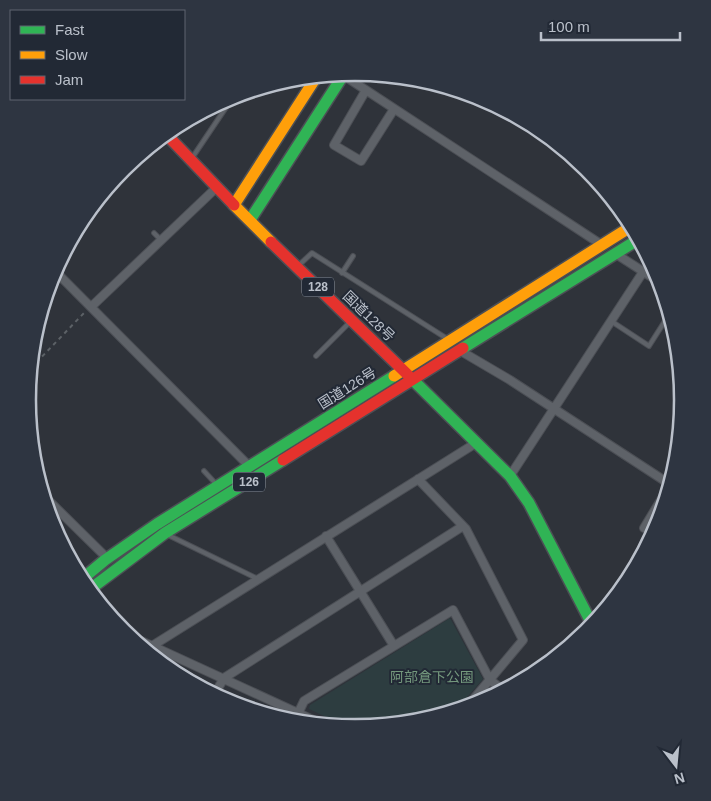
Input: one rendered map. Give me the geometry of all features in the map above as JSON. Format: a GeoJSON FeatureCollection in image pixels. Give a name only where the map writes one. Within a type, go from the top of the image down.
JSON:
{"type":"FeatureCollection","features":[{"type":"Feature","properties":{"kind":"main road"},"geometry":{"type":"LineString","coordinates":[[250,220],[292,158],[337,82]]}},
{"type":"Feature","properties":{"kind":"main road"},"geometry":{"type":"LineString","coordinates":[[234,205],[312,84]]}},
{"type":"Feature","properties":{"kind":"main road","name":"国道128号"},"geometry":{"type":"LineString","coordinates":[[171,140],[216,188],[403,370]]}},
{"type":"Feature","properties":{"kind":"main road","name":"国道126号"},"geometry":{"type":"LineString","coordinates":[[88,575],[156,524],[250,467],[625,230]]}},
{"type":"Feature","properties":{"kind":"main road","name":"国道126号"},"geometry":{"type":"LineString","coordinates":[[95,585],[165,534],[633,243]]}},
{"type":"Feature","properties":{"kind":"main road","name":"128"},"geometry":{"type":"LineString","coordinates":[[403,370],[413,380]]}},
{"type":"Feature","properties":{"kind":"main road"},"geometry":{"type":"LineString","coordinates":[[413,380],[510,476],[529,503],[589,618]]}},
{"type":"Feature","properties":{"kind":"street"},"geometry":{"type":"LineString","coordinates":[[353,81],[602,244]]}},
{"type":"Feature","properties":{"kind":"street"},"geometry":{"type":"LineString","coordinates":[[366,90],[334,144],[361,161],[394,109]]}},
{"type":"Feature","properties":{"kind":"street"},"geometry":{"type":"LineString","coordinates":[[91,307],[216,188]]}},
{"type":"Feature","properties":{"kind":"street"},"geometry":{"type":"LineString","coordinates":[[616,254],[649,276]]}},
{"type":"Feature","properties":{"kind":"street"},"geometry":{"type":"LineString","coordinates":[[510,476],[643,272]]}},
{"type":"Feature","properties":{"kind":"street"},"geometry":{"type":"LineString","coordinates":[[61,278],[250,467]]}},
{"type":"Feature","properties":{"kind":"street"},"geometry":{"type":"LineString","coordinates":[[459,350],[510,380],[664,481]]}},
{"type":"Feature","properties":{"kind":"street"},"geometry":{"type":"LineString","coordinates":[[152,646],[476,443]]}},
{"type":"Feature","properties":{"kind":"street"},"geometry":{"type":"LineString","coordinates":[[418,479],[466,529],[523,640],[477,696]]}},
{"type":"Feature","properties":{"kind":"street"},"geometry":{"type":"LineString","coordinates":[[54,506],[108,559]]}},
{"type":"Feature","properties":{"kind":"street"},"geometry":{"type":"LineString","coordinates":[[644,528],[656,508]]}},
{"type":"Feature","properties":{"kind":"street"},"geometry":{"type":"LineString","coordinates":[[218,689],[224,678],[462,526]]}},
{"type":"Feature","properties":{"kind":"street"},"geometry":{"type":"LineString","coordinates":[[326,536],[394,646]]}},
{"type":"Feature","properties":{"kind":"street"},"geometry":{"type":"LineString","coordinates":[[299,713],[304,702],[453,610],[490,680],[498,686]]}},
{"type":"Feature","properties":{"kind":"street"},"geometry":{"type":"LineString","coordinates":[[152,646],[305,716]]}},
{"type":"Feature","properties":{"kind":"lane"},"geometry":{"type":"LineString","coordinates":[[191,160],[225,110]]}},
{"type":"Feature","properties":{"kind":"lane"},"geometry":{"type":"LineString","coordinates":[[154,233],[161,240]]}},
{"type":"Feature","properties":{"kind":"lane"},"geometry":{"type":"LineString","coordinates":[[297,266],[312,253],[450,341]]}},
{"type":"Feature","properties":{"kind":"lane"},"geometry":{"type":"LineString","coordinates":[[342,272],[353,256]]}},
{"type":"Feature","properties":{"kind":"lane"},"geometry":{"type":"LineString","coordinates":[[316,356],[352,320]]}},
{"type":"Feature","properties":{"kind":"lane"},"geometry":{"type":"LineString","coordinates":[[611,320],[649,346],[665,321]]}},
{"type":"Feature","properties":{"kind":"lane"},"geometry":{"type":"LineString","coordinates":[[204,471],[219,486]]}},
{"type":"Feature","properties":{"kind":"lane"},"geometry":{"type":"LineString","coordinates":[[165,534],[258,579]]}},
{"type":"Feature","properties":{"kind":"path"},"geometry":{"type":"LineString","coordinates":[[39,360],[91,307]]}},
{"type":"Feature","properties":{"kind":"green space","name":"阿部倉下公園"},"geometry":{"type":"Polygon","coordinates":[[[450,618],[483,679],[464,701],[418,714],[376,719],[335,719],[329,718],[309,709],[310,705],[450,618]]]}},
{"type":"Feature","properties":{"kind":"traffic: fast"},"geometry":{"type":"LineString","coordinates":[[250,220],[339,82]]}},
{"type":"Feature","properties":{"kind":"traffic: fast"},"geometry":{"type":"LineString","coordinates":[[463,348],[633,243]]}},
{"type":"Feature","properties":{"kind":"traffic: fast"},"geometry":{"type":"LineString","coordinates":[[88,574],[157,524],[394,376]]}},
{"type":"Feature","properties":{"kind":"traffic: fast"},"geometry":{"type":"LineString","coordinates":[[413,380],[510,476],[529,503],[589,618]]}},
{"type":"Feature","properties":{"kind":"traffic: fast"},"geometry":{"type":"LineString","coordinates":[[95,585],[165,533],[283,460]]}},
{"type":"Feature","properties":{"kind":"traffic: slow"},"geometry":{"type":"LineString","coordinates":[[271,242],[234,205],[312,84]]}},
{"type":"Feature","properties":{"kind":"traffic: slow"},"geometry":{"type":"LineString","coordinates":[[394,376],[625,230]]}},
{"type":"Feature","properties":{"kind":"traffic: jam"},"geometry":{"type":"LineString","coordinates":[[171,140],[234,205]]}},
{"type":"Feature","properties":{"kind":"traffic: jam"},"geometry":{"type":"LineString","coordinates":[[271,242],[408,375]]}},
{"type":"Feature","properties":{"kind":"traffic: jam"},"geometry":{"type":"LineString","coordinates":[[283,460],[463,348]]}}]}
